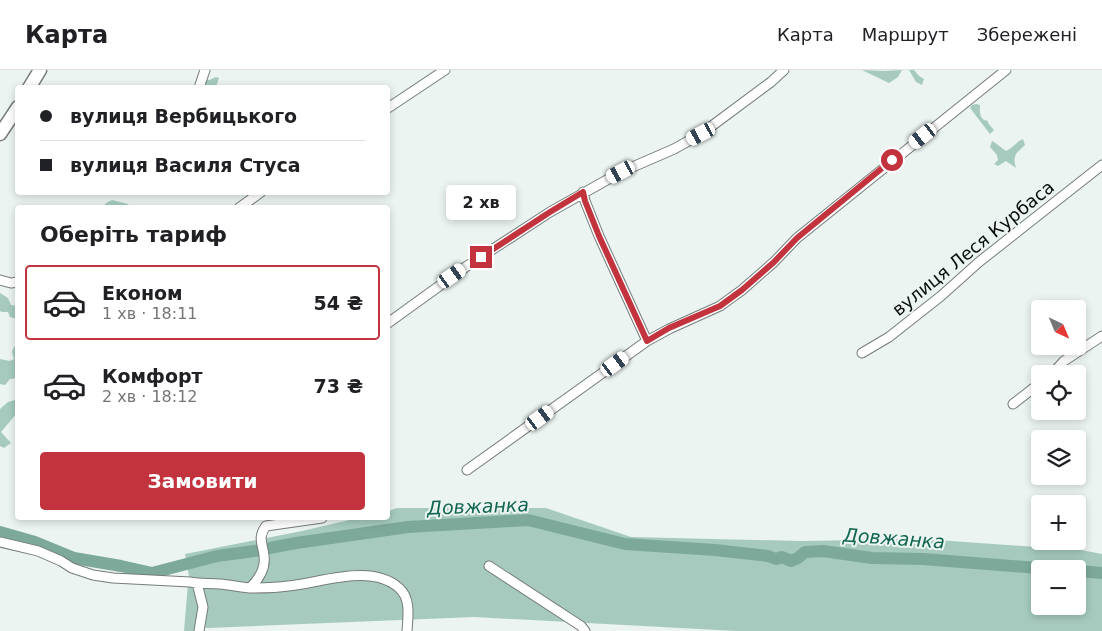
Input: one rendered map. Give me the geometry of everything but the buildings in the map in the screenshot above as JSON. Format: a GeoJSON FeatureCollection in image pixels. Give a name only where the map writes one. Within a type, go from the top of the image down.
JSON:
{"type":"FeatureCollection","features":[{"type":"Feature","properties":{"kind":"highway"},"geometry":{"type":"LineString","coordinates":[[32,85],[40,70]]}},
{"type":"Feature","properties":{"kind":"highway"},"geometry":{"type":"LineString","coordinates":[[0,134],[15,111]]}},
{"type":"Feature","properties":{"kind":"street"},"geometry":{"type":"LineString","coordinates":[[200,85],[204,70]]}},
{"type":"Feature","properties":{"kind":"street"},"geometry":{"type":"LineString","coordinates":[[390,107],[445,70]]}},
{"type":"Feature","properties":{"kind":"street"},"geometry":{"type":"LineString","coordinates":[[390,322],[467,266],[583,192],[621,172],[674,149],[701,134],[771,82],[784,70]]}},
{"type":"Feature","properties":{"kind":"street"},"geometry":{"type":"LineString","coordinates":[[467,470],[647,341],[669,328],[720,306],[742,290],[774,262],[797,238],[1006,70]]}},
{"type":"Feature","properties":{"kind":"street","name":"вулиця Леся Курбаса"},"geometry":{"type":"LineString","coordinates":[[862,353],[889,337],[941,296],[979,262],[1102,165]]}},
{"type":"Feature","properties":{"kind":"street"},"geometry":{"type":"LineString","coordinates":[[583,192],[599,236],[647,341]]}},
{"type":"Feature","properties":{"kind":"street"},"geometry":{"type":"LineString","coordinates":[[243,205],[257,195]]}},
{"type":"Feature","properties":{"kind":"street"},"geometry":{"type":"LineString","coordinates":[[0,280],[15,282]]}},
{"type":"Feature","properties":{"kind":"street"},"geometry":{"type":"LineString","coordinates":[[1060,365],[1102,336]]}},
{"type":"Feature","properties":{"kind":"street"},"geometry":{"type":"LineString","coordinates":[[1013,404],[1031,390]]}},
{"type":"Feature","properties":{"kind":"street"},"geometry":{"type":"LineString","coordinates":[[250,588],[257,580],[262,569],[264,556],[260,536],[266,526],[308,520]]}},
{"type":"Feature","properties":{"kind":"street"},"geometry":{"type":"LineString","coordinates":[[0,542],[38,551],[72,568],[93,575],[113,578],[219,584],[250,588],[288,586],[351,576],[371,576],[386,580],[400,588],[407,600],[407,631]]}},
{"type":"Feature","properties":{"kind":"street"},"geometry":{"type":"LineString","coordinates":[[489,566],[582,626],[585,631]]}},
{"type":"Feature","properties":{"kind":"street"},"geometry":{"type":"LineString","coordinates":[[198,584],[203,607],[199,631]]}},
{"type":"Feature","properties":{"kind":"green space"},"geometry":{"type":"Polygon","coordinates":[[[862,70],[902,70],[898,77],[889,83],[862,70]]]}},
{"type":"Feature","properties":{"kind":"green space"},"geometry":{"type":"Polygon","coordinates":[[[909,70],[914,70],[924,79],[922,85],[916,82],[909,70]]]}},
{"type":"Feature","properties":{"kind":"green space"},"geometry":{"type":"Polygon","coordinates":[[[216,77],[219,78],[217,85],[199,85],[203,80],[216,77]]]}},
{"type":"Feature","properties":{"kind":"green space"},"geometry":{"type":"Polygon","coordinates":[[[976,104],[980,105],[981,117],[988,121],[994,130],[990,134],[970,108],[976,104]]]}},
{"type":"Feature","properties":{"kind":"green space"},"geometry":{"type":"Polygon","coordinates":[[[1023,139],[1025,145],[1015,157],[1016,168],[1006,161],[998,166],[994,164],[998,160],[997,155],[990,147],[992,141],[1006,151],[1023,139]]]}},
{"type":"Feature","properties":{"kind":"green space"},"geometry":{"type":"Polygon","coordinates":[[[112,200],[128,205],[104,205],[112,200]]]}},
{"type":"Feature","properties":{"kind":"green space"},"geometry":{"type":"Polygon","coordinates":[[[0,293],[8,298],[11,305],[15,306],[15,318],[10,317],[8,312],[0,311],[0,293]]]}},
{"type":"Feature","properties":{"kind":"green space"},"geometry":{"type":"Polygon","coordinates":[[[14,347],[15,378],[10,379],[5,385],[0,384],[0,359],[10,361],[14,359],[12,352],[14,347]]]}},
{"type":"Feature","properties":{"kind":"green space"},"geometry":{"type":"Polygon","coordinates":[[[15,400],[15,415],[1,432],[11,443],[4,448],[0,446],[0,409],[8,402],[15,400]]]}},
{"type":"Feature","properties":{"kind":"green space"},"geometry":{"type":"Polygon","coordinates":[[[397,508],[546,508],[631,537],[801,541],[922,539],[1031,547],[1031,550],[1081,550],[1102,554],[1102,631],[736,631],[474,617],[196,627],[195,631],[184,631],[188,584],[190,582],[185,554],[349,520],[390,520],[390,510],[397,508]]]}},
{"type":"Feature","properties":{"kind":"waterway","name":"Довжанка"},"geometry":{"type":"LineString","coordinates":[[0,532],[35,542],[74,558],[152,573],[217,556],[408,527],[528,520],[625,544],[715,550],[768,556],[776,559],[782,557],[791,561],[805,552],[823,551],[872,558],[923,559],[1031,567]]}},
{"type":"Feature","properties":{"kind":"waterway","name":"Довжанка"},"geometry":{"type":"LineString","coordinates":[[1086,572],[1102,573]]}},
{"type":"Feature","properties":{"kind":"route"},"geometry":{"type":"LineString","coordinates":[[481,257],[583,192],[599,236],[647,341],[669,328],[720,306],[742,290],[774,262],[797,238],[892,160]]}}]}
